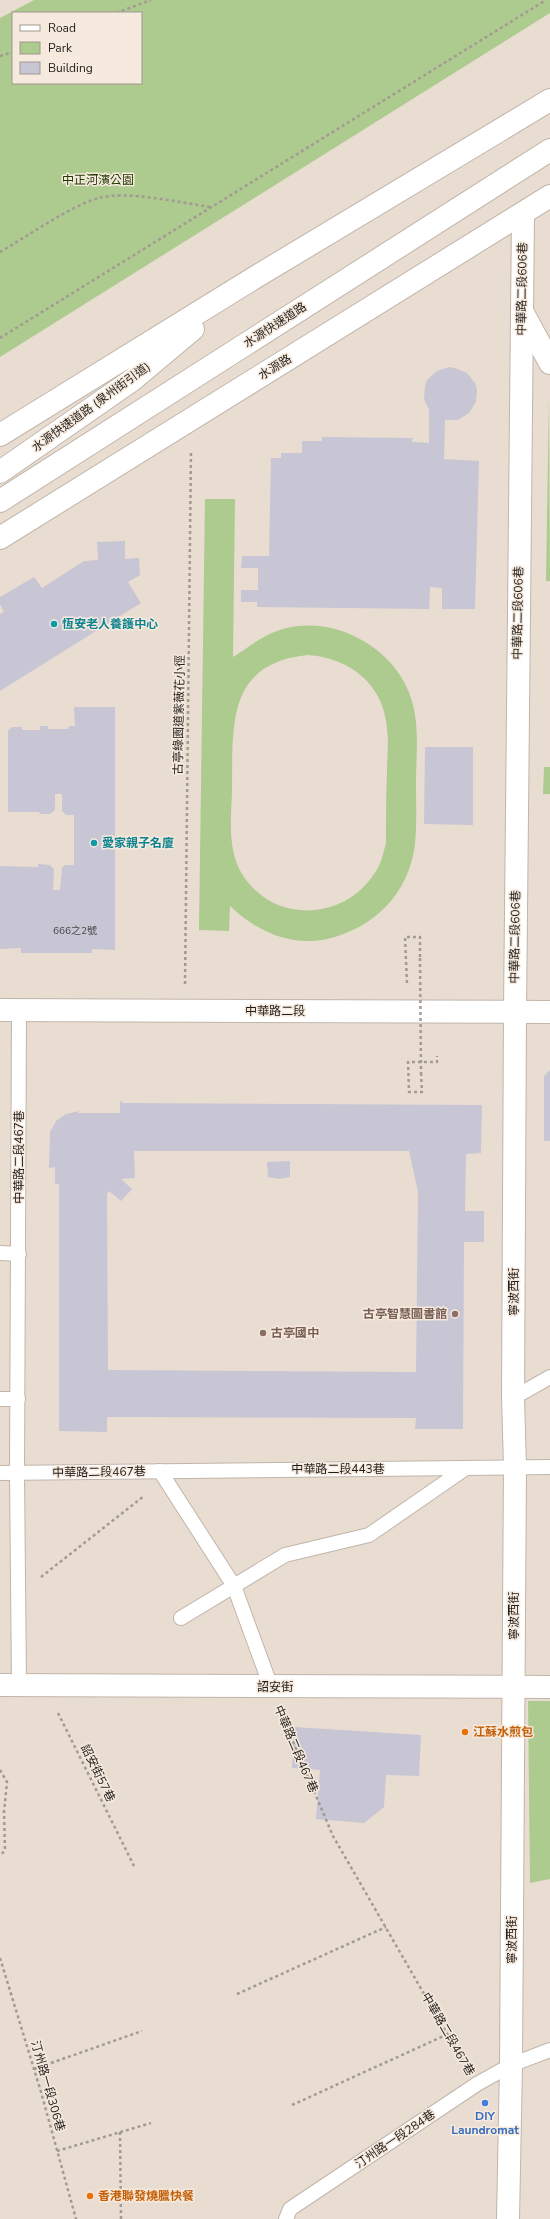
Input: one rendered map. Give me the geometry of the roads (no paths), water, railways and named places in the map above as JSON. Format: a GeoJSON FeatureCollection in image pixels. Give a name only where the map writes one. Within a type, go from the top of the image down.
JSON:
{"type":"FeatureCollection","features":[{"type":"Feature","properties":{"kind":"main road"},"geometry":{"type":"LineString","coordinates":[[0,435],[254,278],[550,100]]}},
{"type":"Feature","properties":{"kind":"main road","name":"水源快速道路"},"geometry":{"type":"LineString","coordinates":[[0,501],[550,150]]}},
{"type":"Feature","properties":{"kind":"main road","name":"水源路"},"geometry":{"type":"LineString","coordinates":[[0,538],[550,196]]}},
{"type":"Feature","properties":{"kind":"main road","name":"中華路二段606巷"},"geometry":{"type":"LineString","coordinates":[[514,1012],[523,214]]}},
{"type":"Feature","properties":{"kind":"main road","name":"水源快速道路 (泉州街引道)"},"geometry":{"type":"LineString","coordinates":[[0,472],[131,380],[254,278]]}},
{"type":"Feature","properties":{"kind":"main road"},"geometry":{"type":"LineString","coordinates":[[522,311],[550,363]]}},
{"type":"Feature","properties":{"kind":"main road","name":"中華路二段"},"geometry":{"type":"LineString","coordinates":[[10,1010],[550,1012]]}},
{"type":"Feature","properties":{"kind":"main road","name":"寧波西街"},"geometry":{"type":"LineString","coordinates":[[508,2219],[511,2065],[514,1686],[514,1012]]}},
{"type":"Feature","properties":{"kind":"main road","name":"詔安街"},"geometry":{"type":"LineString","coordinates":[[10,1685],[550,1687]]}},
{"type":"Feature","properties":{"kind":"lane","name":"中華路二段467巷"},"geometry":{"type":"LineString","coordinates":[[10,1010],[19,1254],[17,1473],[19,1594],[10,1685]]}},
{"type":"Feature","properties":{"kind":"lane"},"geometry":{"type":"LineString","coordinates":[[0,1253],[19,1254]]}},
{"type":"Feature","properties":{"kind":"lane"},"geometry":{"type":"LineString","coordinates":[[513,1398],[550,1377]]}},
{"type":"Feature","properties":{"kind":"lane"},"geometry":{"type":"LineString","coordinates":[[0,1399],[18,1399]]}},
{"type":"Feature","properties":{"kind":"lane","name":"中華路二段443巷"},"geometry":{"type":"LineString","coordinates":[[160,1471],[466,1468],[515,1466],[550,1467]]}},
{"type":"Feature","properties":{"kind":"lane"},"geometry":{"type":"LineString","coordinates":[[181,1618],[285,1555],[369,1535],[466,1468]]}},
{"type":"Feature","properties":{"kind":"lane","name":"中華路二段467巷"},"geometry":{"type":"LineString","coordinates":[[17,1473],[160,1471],[234,1586],[271,1687]]}},
{"type":"Feature","properties":{"kind":"lane"},"geometry":{"type":"LineString","coordinates":[[0,1473],[17,1473]]}},
{"type":"Feature","properties":{"kind":"lane","name":"汀州路一段284巷"},"geometry":{"type":"LineString","coordinates":[[286,2219],[290,2209],[477,2084],[511,2065],[550,2050]]}},
{"type":"Feature","properties":{"kind":"place","name":"恆安老人養護中心"},"geometry":{"type":"Point","coordinates":[54,624]}},
{"type":"Feature","properties":{"kind":"place","name":"愛家親子名廈"},"geometry":{"type":"Point","coordinates":[94,843]}},
{"type":"Feature","properties":{"kind":"place","name":"古亭智慧圖書館"},"geometry":{"type":"Point","coordinates":[455,1314]}},
{"type":"Feature","properties":{"kind":"place","name":"古亭國中"},"geometry":{"type":"Point","coordinates":[263,1333]}},
{"type":"Feature","properties":{"kind":"place","name":"江蘇水煎包"},"geometry":{"type":"Point","coordinates":[465,1732]}},
{"type":"Feature","properties":{"kind":"place","name":"DIY Laundromat"},"geometry":{"type":"Point","coordinates":[485,2103]}},
{"type":"Feature","properties":{"kind":"place","name":"香港聯發燒臘快餐"},"geometry":{"type":"Point","coordinates":[90,2196]}},
{"type":"Feature","properties":{"kind":"park label","name":"中正河濱公園"},"geometry":{"type":"Point","coordinates":[98,180]}}]}
